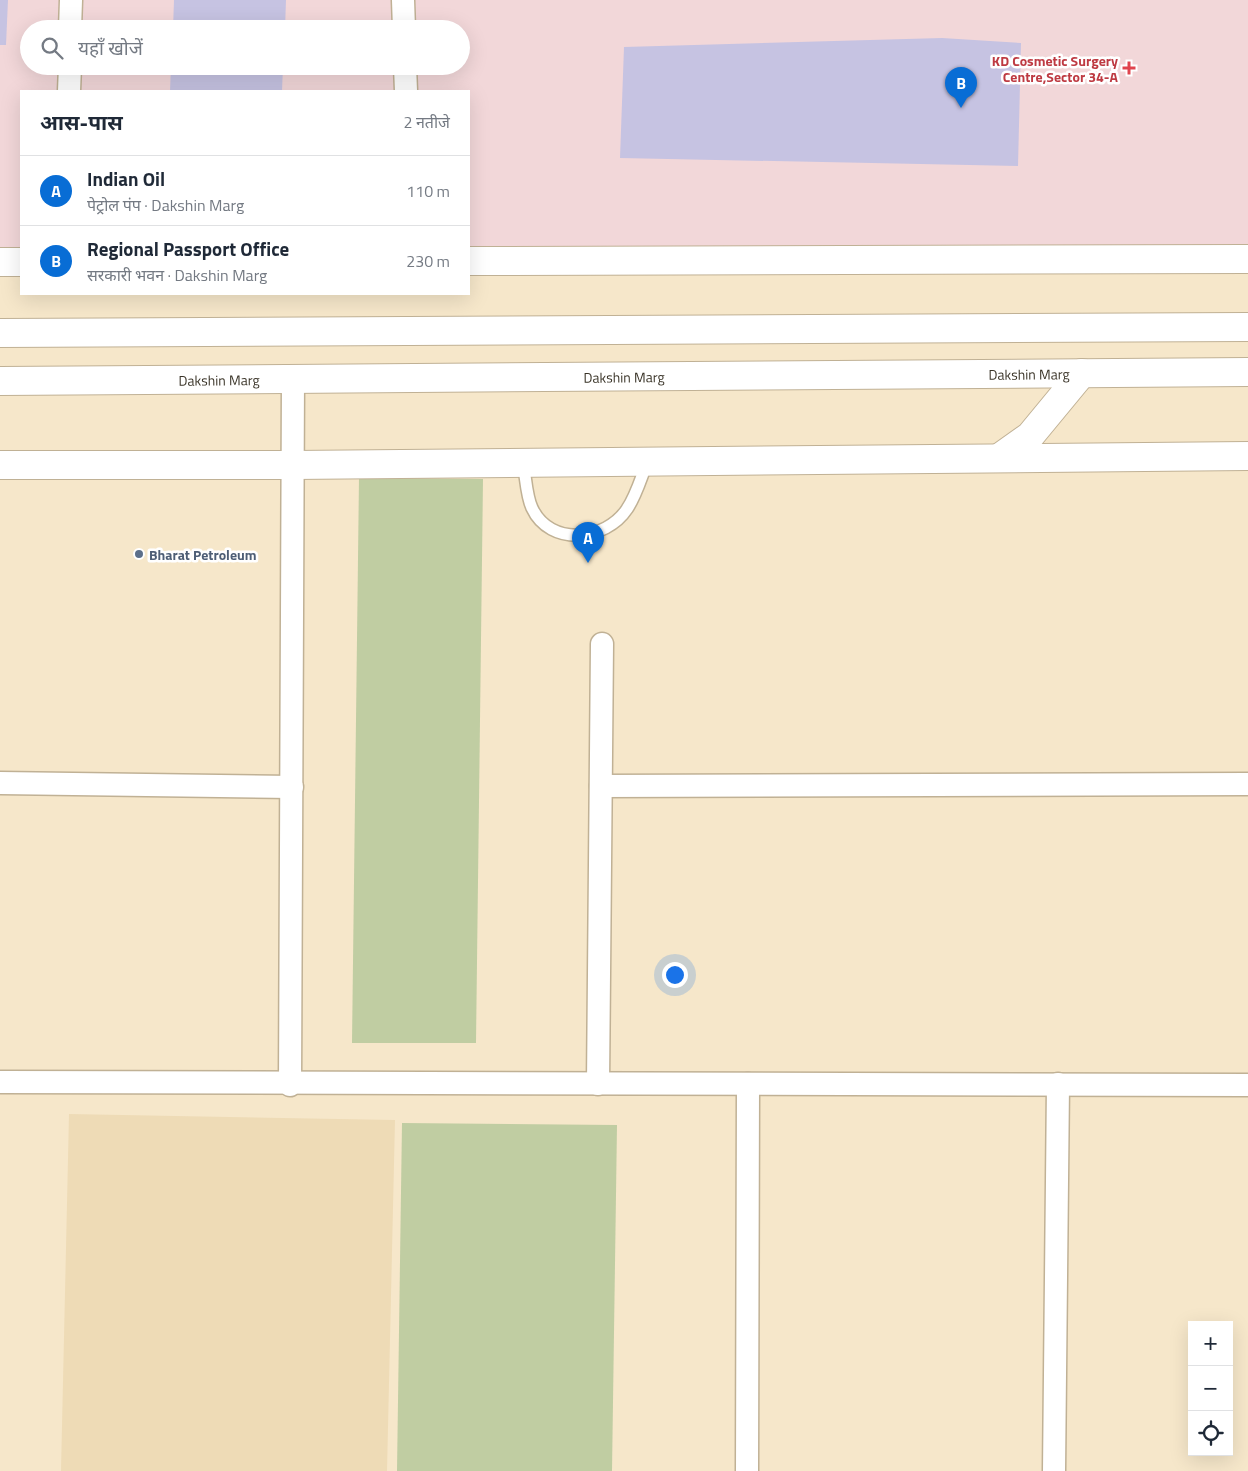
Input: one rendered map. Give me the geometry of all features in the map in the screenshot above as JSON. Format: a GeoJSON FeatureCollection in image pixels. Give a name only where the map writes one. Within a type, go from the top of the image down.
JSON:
{"type":"FeatureCollection","features":[{"type":"Feature","properties":{"kind":"main road"},"geometry":{"type":"LineString","coordinates":[[470,261],[1248,259]]}},
{"type":"Feature","properties":{"kind":"main road"},"geometry":{"type":"LineString","coordinates":[[0,262],[20,262]]}},
{"type":"Feature","properties":{"kind":"main road"},"geometry":{"type":"LineString","coordinates":[[0,333],[1248,327]]}},
{"type":"Feature","properties":{"kind":"main road","name":"Dakshin Marg"},"geometry":{"type":"LineString","coordinates":[[0,382],[1248,372]]}},
{"type":"Feature","properties":{"kind":"main road"},"geometry":{"type":"LineString","coordinates":[[999,458],[1030,436],[1082,373]]}},
{"type":"Feature","properties":{"kind":"main road"},"geometry":{"type":"LineString","coordinates":[[0,465],[293,465],[1248,456]]}},
{"type":"Feature","properties":{"kind":"street"},"geometry":{"type":"LineString","coordinates":[[70,20],[71,0]]}},
{"type":"Feature","properties":{"kind":"street"},"geometry":{"type":"LineString","coordinates":[[403,0],[404,20]]}},
{"type":"Feature","properties":{"kind":"street"},"geometry":{"type":"LineString","coordinates":[[69,90],[70,75]]}},
{"type":"Feature","properties":{"kind":"street"},"geometry":{"type":"LineString","coordinates":[[405,75],[406,90]]}},
{"type":"Feature","properties":{"kind":"street"},"geometry":{"type":"LineString","coordinates":[[290,1085],[294,379]]}},
{"type":"Feature","properties":{"kind":"street"},"geometry":{"type":"LineString","coordinates":[[598,1084],[602,644]]}},
{"type":"Feature","properties":{"kind":"street"},"geometry":{"type":"LineString","coordinates":[[0,783],[292,787]]}},
{"type":"Feature","properties":{"kind":"street"},"geometry":{"type":"LineString","coordinates":[[601,786],[1248,784]]}},
{"type":"Feature","properties":{"kind":"street"},"geometry":{"type":"LineString","coordinates":[[0,1082],[290,1085],[1248,1085]]}},
{"type":"Feature","properties":{"kind":"street"},"geometry":{"type":"LineString","coordinates":[[746,1471],[748,1084]]}},
{"type":"Feature","properties":{"kind":"street"},"geometry":{"type":"LineString","coordinates":[[1054,1471],[1058,1084]]}},
{"type":"Feature","properties":{"kind":"lane"},"geometry":{"type":"LineString","coordinates":[[523,463],[532,508],[549,529],[574,536],[598,534],[613,525],[627,509],[648,462]]}},
{"type":"Feature","properties":{"kind":"shaded area"},"geometry":{"type":"Polygon","coordinates":[[[0,0],[1248,0],[1248,264],[470,268],[470,90],[20,90],[20,271],[0,271],[0,0]]]}},
{"type":"Feature","properties":{"kind":"shaded area"},"geometry":{"type":"Polygon","coordinates":[[[69,1114],[395,1120],[387,1471],[61,1471],[69,1114]]]}},
{"type":"Feature","properties":{"kind":"green space"},"geometry":{"type":"Polygon","coordinates":[[[359,478],[483,479],[476,1043],[352,1043],[359,478]]]}},
{"type":"Feature","properties":{"kind":"green space"},"geometry":{"type":"Polygon","coordinates":[[[402,1123],[617,1125],[612,1471],[397,1471],[402,1123]]]}},
{"type":"Feature","properties":{"kind":"building"},"geometry":{"type":"Polygon","coordinates":[[[0,0],[8,0],[6,45],[0,45],[0,0]]]}},
{"type":"Feature","properties":{"kind":"building"},"geometry":{"type":"Polygon","coordinates":[[[174,0],[286,0],[285,20],[173,20],[174,0]]]}},
{"type":"Feature","properties":{"kind":"building"},"geometry":{"type":"Polygon","coordinates":[[[942,38],[1021,43],[1018,166],[620,158],[624,47],[942,38]]]}},
{"type":"Feature","properties":{"kind":"building"},"geometry":{"type":"Polygon","coordinates":[[[171,75],[283,75],[282,90],[170,90],[171,75]]]}},
{"type":"Feature","properties":{"kind":"place","name":"KD Cosmetic Surgery Centre,Sector 34-A"},"geometry":{"type":"Point","coordinates":[1129,68]}},
{"type":"Feature","properties":{"kind":"place","name":"Regional Passport Office"},"geometry":{"type":"Point","coordinates":[961,108]}},
{"type":"Feature","properties":{"kind":"place","name":"Bharat Petroleum"},"geometry":{"type":"Point","coordinates":[139,554]}},
{"type":"Feature","properties":{"kind":"place","name":"Indian Oil"},"geometry":{"type":"Point","coordinates":[588,563]}}]}
